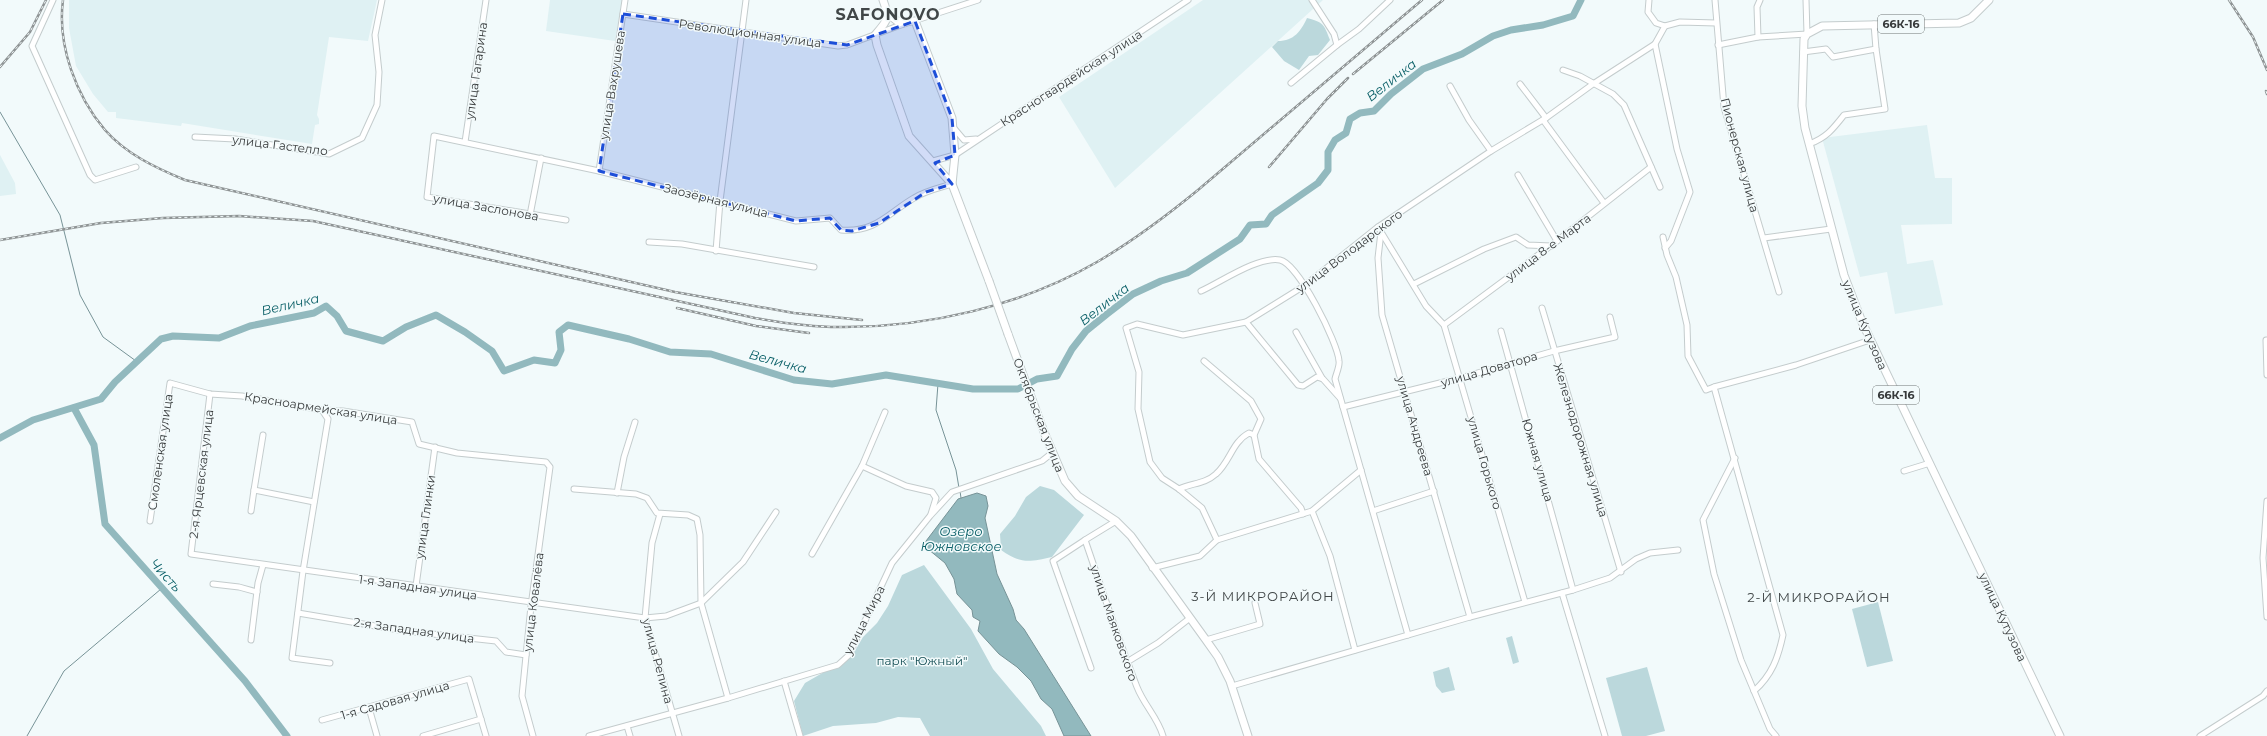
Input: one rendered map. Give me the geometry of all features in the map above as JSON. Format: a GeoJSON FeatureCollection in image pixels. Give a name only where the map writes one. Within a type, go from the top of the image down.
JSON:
{"type":"FeatureCollection","features":[{"type":"Feature","properties":{"kind":"main road"},"geometry":{"type":"LineString","coordinates":[[875,35],[886,23],[888,14],[883,0]]}},
{"type":"Feature","properties":{"kind":"main road","name":"66К-16"},"geometry":{"type":"LineString","coordinates":[[1807,34],[1822,26],[1959,23],[1971,18],[1989,0]]}},
{"type":"Feature","properties":{"kind":"main road"},"geometry":{"type":"LineString","coordinates":[[888,14],[897,21],[915,21]]}},
{"type":"Feature","properties":{"kind":"main road","name":"Октябрьская улица"},"geometry":{"type":"LineString","coordinates":[[915,21],[948,106],[953,127],[955,155],[952,184]]}},
{"type":"Feature","properties":{"kind":"main road","name":"улица Кутузова"},"geometry":{"type":"LineString","coordinates":[[1807,34],[1804,39],[1803,52],[1802,106],[1809,144],[1844,275],[1870,340],[2060,736]]}},
{"type":"Feature","properties":{"kind":"main road","name":"Октябрьская улица"},"geometry":{"type":"LineString","coordinates":[[875,35],[876,45],[909,136],[952,184],[1052,453],[1065,481],[1078,496],[1116,521],[1131,536],[1152,568],[1206,640],[1218,657],[1232,686],[1248,736]]}},
{"type":"Feature","properties":{"kind":"street"},"geometry":{"type":"LineString","coordinates":[[53,0],[32,46],[90,175],[95,180],[136,167]]}},
{"type":"Feature","properties":{"kind":"street","name":"улица Гастелло"},"geometry":{"type":"LineString","coordinates":[[195,137],[235,139],[329,154],[362,138],[378,105],[379,72],[375,35],[382,0]]}},
{"type":"Feature","properties":{"kind":"street","name":"улица Гагарина"},"geometry":{"type":"LineString","coordinates":[[465,142],[486,0]]}},
{"type":"Feature","properties":{"kind":"street","name":"улица Вахрушева"},"geometry":{"type":"LineString","coordinates":[[599,171],[625,0]]}},
{"type":"Feature","properties":{"kind":"street"},"geometry":{"type":"LineString","coordinates":[[716,251],[720,200],[746,0]]}},
{"type":"Feature","properties":{"kind":"street"},"geometry":{"type":"LineString","coordinates":[[915,21],[978,0]]}},
{"type":"Feature","properties":{"kind":"street","name":"Красногвардейская улица"},"geometry":{"type":"LineString","coordinates":[[933,161],[955,155],[1188,0]]}},
{"type":"Feature","properties":{"kind":"street"},"geometry":{"type":"LineString","coordinates":[[1312,0],[1334,34],[1337,45]]}},
{"type":"Feature","properties":{"kind":"street"},"geometry":{"type":"LineString","coordinates":[[1291,83],[1359,29],[1390,0]]}},
{"type":"Feature","properties":{"kind":"street"},"geometry":{"type":"LineString","coordinates":[[1648,0],[1648,12],[1656,23],[1664,26],[1680,22],[1716,23]]}},
{"type":"Feature","properties":{"kind":"street","name":"Пионерская улица"},"geometry":{"type":"LineString","coordinates":[[1715,0],[1724,107],[1779,292]]}},
{"type":"Feature","properties":{"kind":"street"},"geometry":{"type":"LineString","coordinates":[[1758,37],[1757,7],[1760,0]]}},
{"type":"Feature","properties":{"kind":"street","name":"улица Кутузова"},"geometry":{"type":"LineString","coordinates":[[1806,0],[1807,34]]}},
{"type":"Feature","properties":{"kind":"street","name":"Революционная улица"},"geometry":{"type":"LineString","coordinates":[[623,14],[741,33],[838,46],[847,45],[915,21]]}},
{"type":"Feature","properties":{"kind":"street"},"geometry":{"type":"LineString","coordinates":[[1809,144],[1822,140],[1833,130],[1844,115],[1885,109],[1876,49],[1874,24]]}},
{"type":"Feature","properties":{"kind":"street"},"geometry":{"type":"LineString","coordinates":[[1664,26],[1655,44],[1677,150],[1690,192],[1671,241],[1665,248]]}},
{"type":"Feature","properties":{"kind":"street"},"geometry":{"type":"LineString","coordinates":[[1718,45],[1758,37],[1807,34]]}},
{"type":"Feature","properties":{"kind":"street","name":"улица Володарского"},"geometry":{"type":"LineString","coordinates":[[1179,489],[1162,478],[1150,462],[1138,410],[1139,372],[1126,328],[1137,324],[1183,335],[1246,322],[1304,286],[1378,227],[1491,151],[1544,119],[1593,84],[1655,44]]}},
{"type":"Feature","properties":{"kind":"street"},"geometry":{"type":"LineString","coordinates":[[1803,52],[1826,48],[1833,57],[1876,49]]}},
{"type":"Feature","properties":{"kind":"street"},"geometry":{"type":"LineString","coordinates":[[1563,70],[1613,94],[1624,105],[1660,187]]}},
{"type":"Feature","properties":{"kind":"street"},"geometry":{"type":"LineString","coordinates":[[1520,84],[1604,203]]}},
{"type":"Feature","properties":{"kind":"street"},"geometry":{"type":"LineString","coordinates":[[1450,86],[1469,120],[1491,151]]}},
{"type":"Feature","properties":{"kind":"street"},"geometry":{"type":"LineString","coordinates":[[953,127],[964,140],[969,141],[983,136]]}},
{"type":"Feature","properties":{"kind":"street","name":"улица Заслонова"},"geometry":{"type":"LineString","coordinates":[[465,142],[434,136],[427,197],[566,220]]}},
{"type":"Feature","properties":{"kind":"street","name":"Заозёрная улица"},"geometry":{"type":"LineString","coordinates":[[465,142],[599,171],[720,200],[796,221],[830,218],[842,230],[852,231],[879,223],[913,198],[926,192],[952,184]]}},
{"type":"Feature","properties":{"kind":"street"},"geometry":{"type":"LineString","coordinates":[[530,215],[541,158]]}},
{"type":"Feature","properties":{"kind":"street","name":"улица 8-е Марта"},"geometry":{"type":"LineString","coordinates":[[1444,325],[1551,246],[1651,167]]}},
{"type":"Feature","properties":{"kind":"street"},"geometry":{"type":"LineString","coordinates":[[1518,175],[1557,241]]}},
{"type":"Feature","properties":{"kind":"street"},"geometry":{"type":"LineString","coordinates":[[1378,227],[1426,306],[1444,325]]}},
{"type":"Feature","properties":{"kind":"street"},"geometry":{"type":"LineString","coordinates":[[1764,238],[1831,229]]}},
{"type":"Feature","properties":{"kind":"street","name":"улица Андреева"},"geometry":{"type":"LineString","coordinates":[[1381,232],[1378,271],[1382,315],[1406,392],[1470,617]]}},
{"type":"Feature","properties":{"kind":"street"},"geometry":{"type":"LineString","coordinates":[[1414,284],[1484,249],[1516,237],[1528,245],[1551,246]]}},
{"type":"Feature","properties":{"kind":"street"},"geometry":{"type":"LineString","coordinates":[[1663,237],[1665,248],[1676,277],[1687,325],[1688,356],[1706,390],[1796,365],[1870,340]]}},
{"type":"Feature","properties":{"kind":"street"},"geometry":{"type":"LineString","coordinates":[[649,242],[682,244],[814,267]]}},
{"type":"Feature","properties":{"kind":"street"},"geometry":{"type":"LineString","coordinates":[[1201,291],[1257,263],[1280,260],[1289,265],[1304,286],[1327,326],[1339,362],[1335,379],[1408,635]]}},
{"type":"Feature","properties":{"kind":"street","name":"Железнодорожная улица"},"geometry":{"type":"LineString","coordinates":[[1542,308],[1621,572]]}},
{"type":"Feature","properties":{"kind":"street","name":"улица Доватора"},"geometry":{"type":"LineString","coordinates":[[1343,407],[1460,378],[1554,351],[1615,337],[1610,317]]}},
{"type":"Feature","properties":{"kind":"street"},"geometry":{"type":"LineString","coordinates":[[1246,322],[1298,385],[1303,386],[1318,377],[1322,379]]}},
{"type":"Feature","properties":{"kind":"street","name":"улица Горького"},"geometry":{"type":"LineString","coordinates":[[1444,325],[1525,602]]}},
{"type":"Feature","properties":{"kind":"street","name":"Южная улица"},"geometry":{"type":"LineString","coordinates":[[1500,331],[1573,590]]}},
{"type":"Feature","properties":{"kind":"street"},"geometry":{"type":"LineString","coordinates":[[1296,332],[1322,379],[1340,398]]}},
{"type":"Feature","properties":{"kind":"street"},"geometry":{"type":"LineString","coordinates":[[2266,340],[2267,375]]}},
{"type":"Feature","properties":{"kind":"street"},"geometry":{"type":"LineString","coordinates":[[1204,362],[1251,401],[1261,419],[1254,435],[1259,459],[1301,508],[1303,514]]}},
{"type":"Feature","properties":{"kind":"street","name":"Красноармейская улица"},"geometry":{"type":"LineString","coordinates":[[170,383],[210,394],[242,396],[322,410],[343,411],[412,422],[419,444],[457,453],[546,462],[550,467]]}},
{"type":"Feature","properties":{"kind":"street","name":"Смоленская улица"},"geometry":{"type":"LineString","coordinates":[[150,521],[170,383]]}},
{"type":"Feature","properties":{"kind":"street"},"geometry":{"type":"LineString","coordinates":[[1714,387],[1735,458],[1783,635],[1778,660],[1761,685],[1754,691]]}},
{"type":"Feature","properties":{"kind":"street","name":"2-я Ярцевская улица"},"geometry":{"type":"LineString","coordinates":[[191,554],[210,394]]}},
{"type":"Feature","properties":{"kind":"street"},"geometry":{"type":"LineString","coordinates":[[322,410],[328,419],[303,571],[292,658],[330,663]]}},
{"type":"Feature","properties":{"kind":"street"},"geometry":{"type":"LineString","coordinates":[[812,554],[862,466],[885,412]]}},
{"type":"Feature","properties":{"kind":"street"},"geometry":{"type":"LineString","coordinates":[[617,493],[624,457],[635,422]]}},
{"type":"Feature","properties":{"kind":"street"},"geometry":{"type":"LineString","coordinates":[[1217,540],[1202,508],[1179,489],[1190,484],[1201,484],[1217,474],[1240,438],[1249,433],[1254,435]]}},
{"type":"Feature","properties":{"kind":"street"},"geometry":{"type":"LineString","coordinates":[[251,511],[263,436]]}},
{"type":"Feature","properties":{"kind":"street","name":"улица Глинки"},"geometry":{"type":"LineString","coordinates":[[416,586],[435,448]]}},
{"type":"Feature","properties":{"kind":"street","name":"улица Мира"},"geometry":{"type":"LineString","coordinates":[[589,736],[673,714],[838,665],[849,655],[892,563],[930,516],[952,492],[1042,461],[1052,453]]}},
{"type":"Feature","properties":{"kind":"street"},"geometry":{"type":"LineString","coordinates":[[1735,458],[1703,520],[1714,574],[1741,660],[1770,729],[1776,736]]}},
{"type":"Feature","properties":{"kind":"street"},"geometry":{"type":"LineString","coordinates":[[1904,471],[1930,463]]}},
{"type":"Feature","properties":{"kind":"street"},"geometry":{"type":"LineString","coordinates":[[862,466],[906,486],[932,492],[936,498],[930,516]]}},
{"type":"Feature","properties":{"kind":"street","name":"улица Ковалёва"},"geometry":{"type":"LineString","coordinates":[[533,736],[522,696],[532,602],[550,467]]}},
{"type":"Feature","properties":{"kind":"street"},"geometry":{"type":"LineString","coordinates":[[1152,568],[1200,556],[1217,540],[1312,511],[1361,470]]}},
{"type":"Feature","properties":{"kind":"street"},"geometry":{"type":"LineString","coordinates":[[574,489],[617,493],[624,492],[647,498],[652,508],[660,514],[688,515],[697,519],[700,535],[701,603],[728,698]]}},
{"type":"Feature","properties":{"kind":"street"},"geometry":{"type":"LineString","coordinates":[[254,490],[314,502]]}},
{"type":"Feature","properties":{"kind":"street"},"geometry":{"type":"LineString","coordinates":[[1373,510],[1434,491]]}},
{"type":"Feature","properties":{"kind":"street"},"geometry":{"type":"LineString","coordinates":[[2267,501],[2263,558],[2267,617]]}},
{"type":"Feature","properties":{"kind":"street"},"geometry":{"type":"LineString","coordinates":[[1312,511],[1330,556],[1355,650]]}},
{"type":"Feature","properties":{"kind":"street"},"geometry":{"type":"LineString","coordinates":[[701,603],[743,562],[776,512]]}},
{"type":"Feature","properties":{"kind":"street","name":"улица Репина"},"geometry":{"type":"LineString","coordinates":[[660,514],[652,543],[645,618],[679,736]]}},
{"type":"Feature","properties":{"kind":"street"},"geometry":{"type":"LineString","coordinates":[[1091,668],[1053,561],[1116,521]]}},
{"type":"Feature","properties":{"kind":"street","name":"улица Маяковского"},"geometry":{"type":"LineString","coordinates":[[1085,540],[1138,690],[1160,726],[1163,736]]}},
{"type":"Feature","properties":{"kind":"street"},"geometry":{"type":"LineString","coordinates":[[1232,686],[1470,617],[1573,590],[1610,578],[1621,572],[1636,559],[1650,553],[1678,550]]}},
{"type":"Feature","properties":{"kind":"street","name":"1-я Западная улица"},"geometry":{"type":"LineString","coordinates":[[191,554],[645,618],[666,616],[701,603]]}},
{"type":"Feature","properties":{"kind":"street"},"geometry":{"type":"LineString","coordinates":[[251,640],[257,592],[263,565]]}},
{"type":"Feature","properties":{"kind":"street"},"geometry":{"type":"LineString","coordinates":[[214,584],[239,587],[257,592]]}},
{"type":"Feature","properties":{"kind":"street"},"geometry":{"type":"LineString","coordinates":[[1562,592],[1605,736]]}},
{"type":"Feature","properties":{"kind":"street"},"geometry":{"type":"LineString","coordinates":[[1206,640],[1260,624],[1254,603]]}},
{"type":"Feature","properties":{"kind":"street","name":"2-я Западная улица"},"geometry":{"type":"LineString","coordinates":[[298,613],[405,631],[496,641],[506,652],[526,655]]}},
{"type":"Feature","properties":{"kind":"street"},"geometry":{"type":"LineString","coordinates":[[1127,662],[1158,643],[1190,618]]}},
{"type":"Feature","properties":{"kind":"street","name":"1-я Садовая улица"},"geometry":{"type":"LineString","coordinates":[[322,720],[469,679],[481,719]]}},
{"type":"Feature","properties":{"kind":"street"},"geometry":{"type":"LineString","coordinates":[[784,681],[800,736]]}},
{"type":"Feature","properties":{"kind":"street"},"geometry":{"type":"LineString","coordinates":[[2200,736],[2263,696],[2267,691]]}},
{"type":"Feature","properties":{"kind":"street"},"geometry":{"type":"LineString","coordinates":[[369,708],[377,736]]}},
{"type":"Feature","properties":{"kind":"street"},"geometry":{"type":"LineString","coordinates":[[423,736],[481,719],[486,736]]}},
{"type":"Feature","properties":{"kind":"street"},"geometry":{"type":"LineString","coordinates":[[627,726],[630,736]]}},
{"type":"Feature","properties":{"kind":"highlighted area"},"geometry":{"type":"Polygon","coordinates":[[[623,14],[847,45],[915,21],[952,118],[955,155],[935,163],[952,184],[926,192],[879,223],[852,231],[841,230],[830,218],[796,221],[599,171],[623,14]]]}},
{"type":"Feature","properties":{"kind":"shaded area"},"geometry":{"type":"Polygon","coordinates":[[[69,0],[377,0],[368,41],[329,37],[317,115],[319,124],[315,125],[312,144],[182,123],[181,126],[116,118],[116,112],[108,112],[93,94],[76,66],[69,28],[69,0]]]}},
{"type":"Feature","properties":{"kind":"shaded area"},"geometry":{"type":"Polygon","coordinates":[[[550,0],[622,0],[615,41],[546,31],[550,0]]]}},
{"type":"Feature","properties":{"kind":"shaded area"},"geometry":{"type":"Polygon","coordinates":[[[1203,0],[1323,0],[1115,188],[1059,97],[1203,0]]]}},
{"type":"Feature","properties":{"kind":"shaded area"},"geometry":{"type":"Polygon","coordinates":[[[1927,125],[1935,178],[1952,178],[1952,224],[1901,225],[1907,264],[1933,260],[1943,305],[1895,314],[1887,272],[1860,277],[1822,138],[1927,125]]]}},
{"type":"Feature","properties":{"kind":"shaded area"},"geometry":{"type":"Polygon","coordinates":[[[0,155],[15,183],[16,194],[0,196],[0,155]]]}},
{"type":"Feature","properties":{"kind":"green space"},"geometry":{"type":"Polygon","coordinates":[[[1307,18],[1320,22],[1326,30],[1330,40],[1318,55],[1309,56],[1299,70],[1284,61],[1272,47],[1278,41],[1284,41],[1293,37],[1302,27],[1307,18]]]}},
{"type":"Feature","properties":{"kind":"green space"},"geometry":{"type":"Polygon","coordinates":[[[1040,486],[1054,490],[1084,515],[1052,557],[1031,561],[1020,560],[1001,550],[1000,534],[1015,516],[1026,497],[1040,486]]]}},
{"type":"Feature","properties":{"kind":"green space","name":"парк \"Южный\""},"geometry":{"type":"Polygon","coordinates":[[[924,565],[971,629],[993,669],[1041,726],[1046,736],[930,736],[920,718],[898,717],[876,723],[833,726],[803,736],[794,701],[805,683],[852,656],[863,637],[877,623],[888,606],[902,575],[924,565]]]}},
{"type":"Feature","properties":{"kind":"green space"},"geometry":{"type":"Polygon","coordinates":[[[1878,602],[1893,661],[1867,667],[1852,609],[1878,602]]]}},
{"type":"Feature","properties":{"kind":"green space"},"geometry":{"type":"Polygon","coordinates":[[[1512,636],[1519,662],[1513,664],[1506,638],[1512,636]]]}},
{"type":"Feature","properties":{"kind":"green space"},"geometry":{"type":"Polygon","coordinates":[[[1449,667],[1455,690],[1442,693],[1436,686],[1433,672],[1449,667]]]}},
{"type":"Feature","properties":{"kind":"green space"},"geometry":{"type":"Polygon","coordinates":[[[1647,667],[1665,731],[1646,736],[1622,736],[1606,678],[1647,667]]]}},
{"type":"Feature","properties":{"kind":"water","name":"Озеро Южновское"},"geometry":{"type":"Polygon","coordinates":[[[977,493],[986,496],[988,506],[985,518],[997,574],[1013,609],[1016,620],[1024,629],[1091,736],[1064,736],[1052,709],[1041,699],[1031,681],[1017,667],[999,654],[978,631],[980,621],[973,617],[972,610],[957,594],[954,579],[945,563],[923,545],[958,499],[977,493]]]}},
{"type":"Feature","properties":{"kind":"waterway","name":"Величка"},"geometry":{"type":"LineString","coordinates":[[0,438],[33,420],[101,399],[115,382],[161,339],[173,336],[219,338],[250,326],[314,313],[326,306],[337,316],[346,331],[383,341],[406,327],[436,315],[465,332],[492,351],[504,371],[534,360],[555,363],[561,350],[559,332],[568,325],[629,339],[670,352],[711,354],[794,380],[832,384],[886,375],[973,389],[1018,389],[1037,379],[1057,376],[1072,349],[1086,331],[1133,294],[1161,281],[1187,273],[1240,239],[1250,225],[1266,224],[1272,215],[1318,183],[1328,170],[1328,152],[1335,140],[1346,133],[1350,119],[1360,113],[1374,111],[1391,94],[1423,69],[1462,54],[1493,36],[1511,30],[1543,25],[1573,16],[1581,0]]}},
{"type":"Feature","properties":{"kind":"waterway"},"geometry":{"type":"LineString","coordinates":[[0,112],[60,215],[80,295],[103,337],[136,361]]}},
{"type":"Feature","properties":{"kind":"waterway"},"geometry":{"type":"LineString","coordinates":[[938,384],[936,410],[956,470],[959,488]]}},
{"type":"Feature","properties":{"kind":"waterway","name":"Чисть"},"geometry":{"type":"LineString","coordinates":[[74,408],[94,445],[105,524],[245,681],[287,736]]}},
{"type":"Feature","properties":{"kind":"waterway"},"geometry":{"type":"LineString","coordinates":[[960,491],[961,498]]}},
{"type":"Feature","properties":{"kind":"waterway"},"geometry":{"type":"LineString","coordinates":[[27,736],[64,671],[161,589]]}},
{"type":"Feature","properties":{"kind":"railway"},"geometry":{"type":"LineString","coordinates":[[0,67],[30,32],[46,0]]}},
{"type":"Feature","properties":{"kind":"railway"},"geometry":{"type":"LineString","coordinates":[[63,0],[63,35],[66,52],[77,86],[85,102],[113,139],[142,160],[185,180],[675,292],[794,313],[862,320]]}},
{"type":"Feature","properties":{"kind":"railway"},"geometry":{"type":"LineString","coordinates":[[0,240],[101,223],[163,218],[239,216],[313,221],[776,322],[839,327],[872,326],[939,318],[1005,302],[1037,291],[1097,262],[1123,246],[1198,190],[1422,0]]}},
{"type":"Feature","properties":{"kind":"railway"},"geometry":{"type":"LineString","coordinates":[[1353,74],[1443,0]]}},
{"type":"Feature","properties":{"kind":"railway"},"geometry":{"type":"LineString","coordinates":[[2229,0],[2253,37],[2267,70]]}},
{"type":"Feature","properties":{"kind":"railway"},"geometry":{"type":"LineString","coordinates":[[1269,167],[1327,99],[1348,78]]}},
{"type":"Feature","properties":{"kind":"railway"},"geometry":{"type":"LineString","coordinates":[[677,308],[756,326],[809,333]]}},
{"type":"Feature","properties":{"kind":"district","name":"SAFONOVO"},"geometry":{"type":"Point","coordinates":[888,14]}},
{"type":"Feature","properties":{"kind":"district","name":"3-Й МИКРОРАЙОН"},"geometry":{"type":"Point","coordinates":[1263,596]}},
{"type":"Feature","properties":{"kind":"district","name":"2-Й МИКРОРАЙОН"},"geometry":{"type":"Point","coordinates":[1819,597]}}]}
